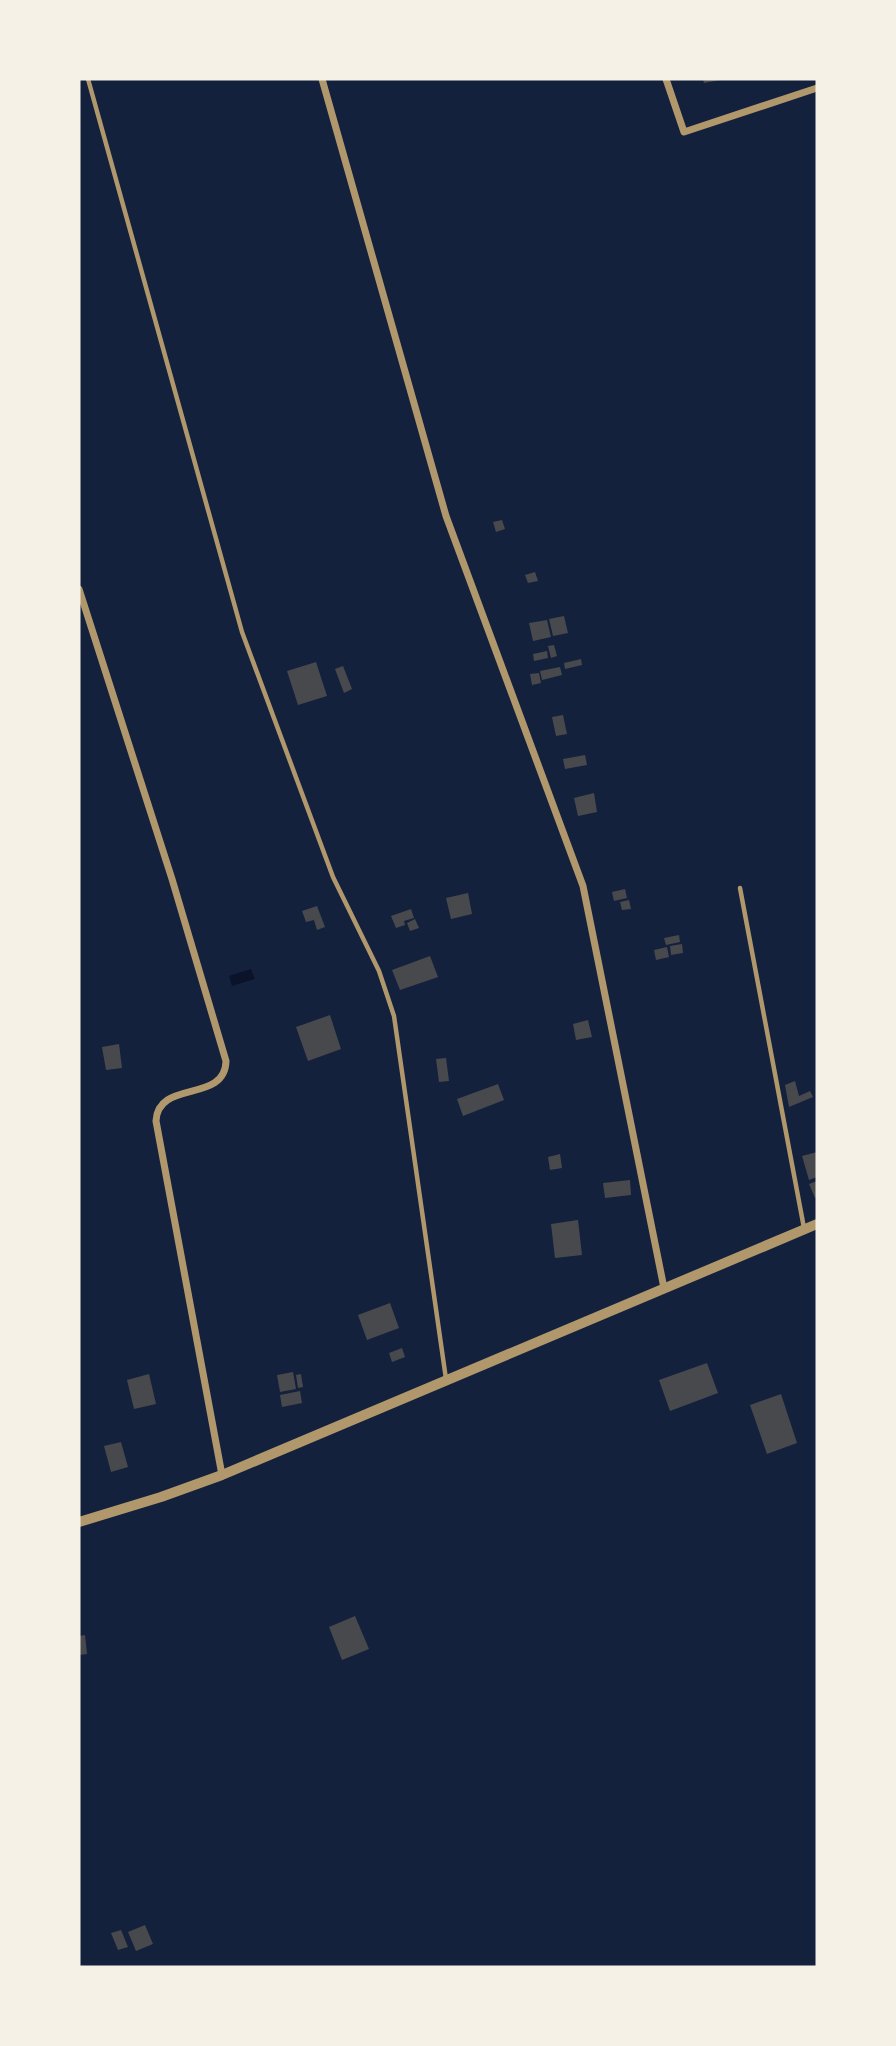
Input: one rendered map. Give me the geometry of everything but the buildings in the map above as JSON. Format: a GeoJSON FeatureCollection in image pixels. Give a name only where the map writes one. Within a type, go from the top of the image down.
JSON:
{"type":"FeatureCollection","features":[{"type":"Feature","properties":{"kind":"street"},"geometry":{"type":"LineString","coordinates":[[322,79],[446,516],[583,886],[664,1288]]}},
{"type":"Feature","properties":{"kind":"street"},"geometry":{"type":"LineString","coordinates":[[666,79],[684,132],[817,88]]}},
{"type":"Feature","properties":{"kind":"street"},"geometry":{"type":"LineString","coordinates":[[79,589],[172,879],[226,1061],[224,1073],[215,1083],[168,1098],[157,1111],[156,1121],[222,1475]]}},
{"type":"Feature","properties":{"kind":"street"},"geometry":{"type":"LineString","coordinates":[[79,1522],[222,1475],[817,1224]]}},
{"type":"Feature","properties":{"kind":"lane"},"geometry":{"type":"LineString","coordinates":[[88,79],[242,632],[333,877],[379,971],[394,1016],[446,1380]]}},
{"type":"Feature","properties":{"kind":"lane"},"geometry":{"type":"LineString","coordinates":[[740,888],[805,1229]]}},
{"type":"Feature","properties":{"kind":"water"},"geometry":{"type":"Polygon","coordinates":[[[251,969],[255,979],[232,986],[229,976],[251,969]]]}}]}
